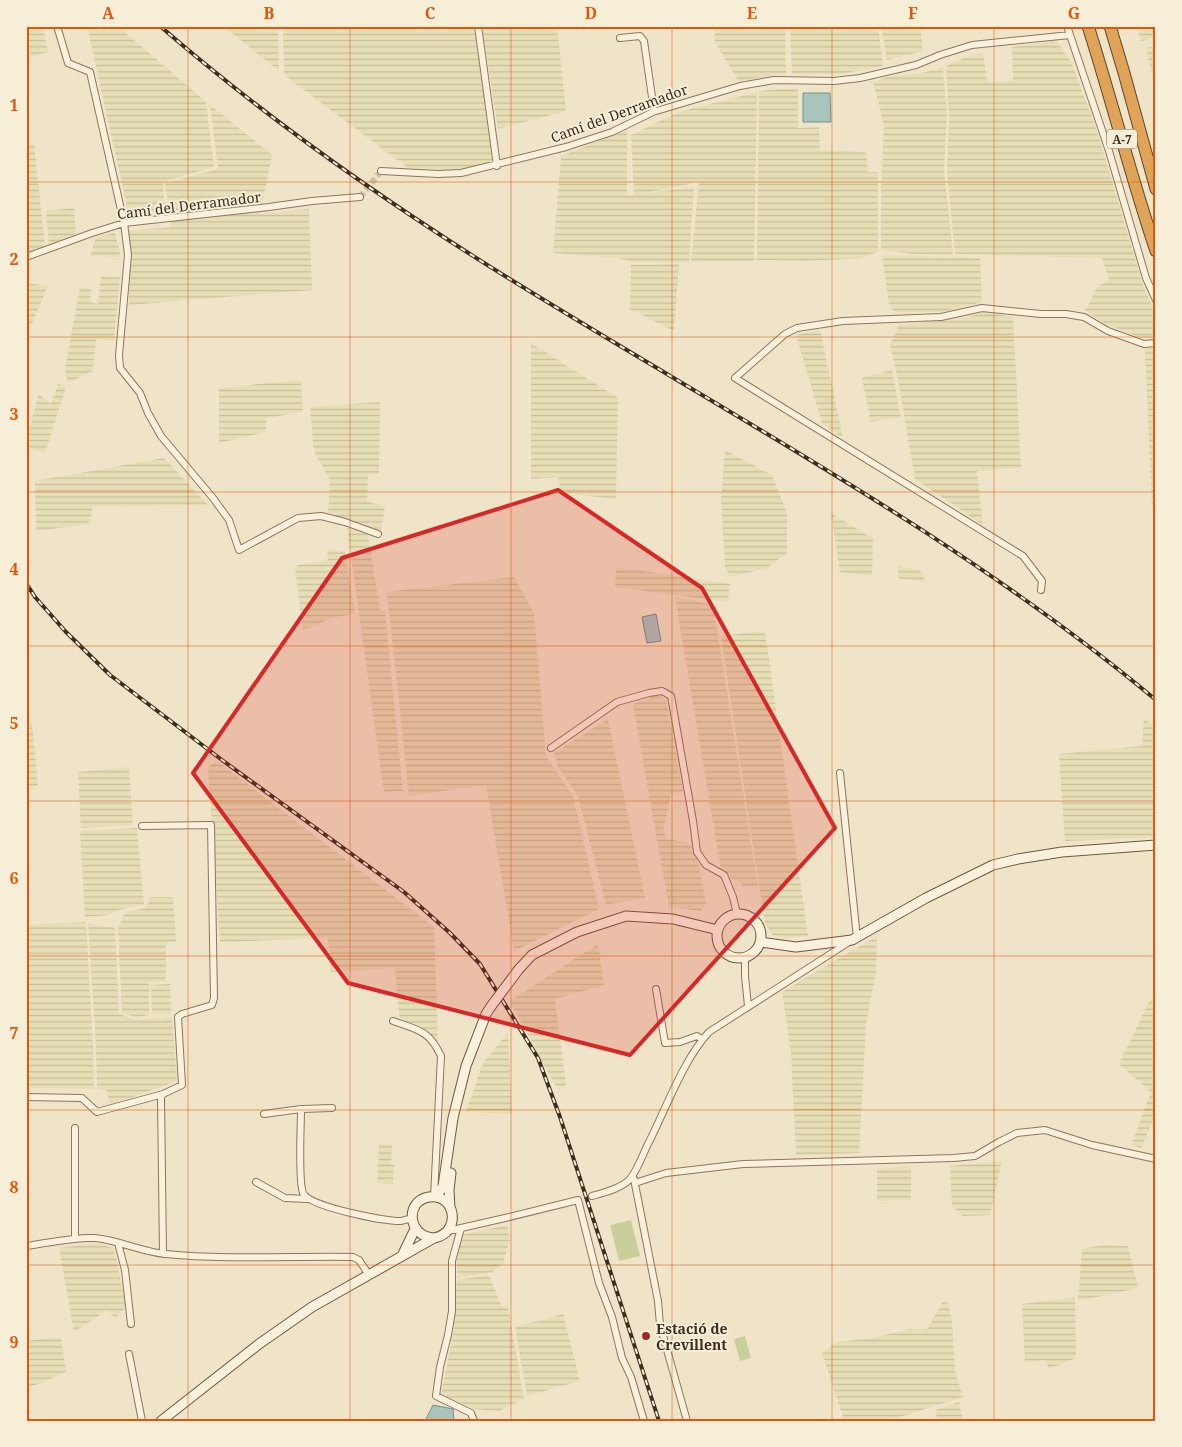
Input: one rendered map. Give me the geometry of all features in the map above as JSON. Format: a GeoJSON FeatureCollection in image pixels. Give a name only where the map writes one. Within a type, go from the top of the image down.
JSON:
{"type":"FeatureCollection","features":[{"type":"Feature","properties":{"kind":"highway","name":"A-7"},"geometry":{"type":"LineString","coordinates":[[1088,26],[1113,105],[1140,204],[1156,251]]}},
{"type":"Feature","properties":{"kind":"highway","name":"A-7"},"geometry":{"type":"LineString","coordinates":[[1110,26],[1156,189]]}},
{"type":"Feature","properties":{"kind":"street"},"geometry":{"type":"LineString","coordinates":[[57,26],[68,63],[90,72],[124,223],[128,255],[118,355],[120,368],[140,393],[148,412],[162,436],[229,520],[239,550],[298,518],[321,516],[346,522],[378,534]]}},
{"type":"Feature","properties":{"kind":"street"},"geometry":{"type":"LineString","coordinates":[[478,26],[497,166]]}},
{"type":"Feature","properties":{"kind":"street"},"geometry":{"type":"LineString","coordinates":[[1067,26],[1109,151],[1146,278],[1156,300]]}},
{"type":"Feature","properties":{"kind":"street","name":"Camí del Derramador"},"geometry":{"type":"LineString","coordinates":[[381,171],[438,174],[462,173],[497,166],[566,147],[612,132],[654,112],[683,102],[757,83],[774,80],[834,81],[860,78],[916,65],[972,45],[1070,35]]}},
{"type":"Feature","properties":{"kind":"street"},"geometry":{"type":"LineString","coordinates":[[620,38],[640,36],[644,41],[654,112]]}},
{"type":"Feature","properties":{"kind":"street","name":"Camí del Derramador"},"geometry":{"type":"LineString","coordinates":[[26,257],[92,232],[124,223],[312,201],[360,198]]}},
{"type":"Feature","properties":{"kind":"street"},"geometry":{"type":"LineString","coordinates":[[1041,590],[1042,581],[1023,556],[735,378],[785,334],[797,328],[843,321],[941,317],[982,308],[1084,317],[1108,331],[1144,344],[1156,343]]}},
{"type":"Feature","properties":{"kind":"street"},"geometry":{"type":"LineString","coordinates":[[551,748],[618,702],[662,691],[671,696],[697,852],[706,865],[724,875],[733,897],[737,914]]}},
{"type":"Feature","properties":{"kind":"street"},"geometry":{"type":"LineString","coordinates":[[840,773],[854,939]]}},
{"type":"Feature","properties":{"kind":"street"},"geometry":{"type":"LineString","coordinates":[[26,1097],[82,1098],[97,1112],[162,1094],[182,1085],[178,1017],[212,1005],[214,998],[211,825],[142,826]]}},
{"type":"Feature","properties":{"kind":"street"},"geometry":{"type":"LineString","coordinates":[[592,1196],[628,1181],[688,1063],[702,1039],[709,1032],[854,939],[926,898],[993,865],[1018,858],[1062,852],[1156,845]]}},
{"type":"Feature","properties":{"kind":"street"},"geometry":{"type":"LineString","coordinates":[[737,914],[749,916],[755,921],[761,935],[757,949],[745,957],[732,956],[722,948],[718,936],[718,930],[722,923],[737,914]]}},
{"type":"Feature","properties":{"kind":"street"},"geometry":{"type":"LineString","coordinates":[[435,1197],[444,1186],[452,1118],[466,1066],[486,1014],[518,969],[532,955],[577,932],[626,916],[673,919],[718,930]]}},
{"type":"Feature","properties":{"kind":"street"},"geometry":{"type":"LineString","coordinates":[[760,942],[796,948],[854,939]]}},
{"type":"Feature","properties":{"kind":"street"},"geometry":{"type":"LineString","coordinates":[[745,957],[748,1006]]}},
{"type":"Feature","properties":{"kind":"street"},"geometry":{"type":"LineString","coordinates":[[656,990],[665,1043],[680,1042],[697,1036],[702,1039]]}},
{"type":"Feature","properties":{"kind":"street"},"geometry":{"type":"LineString","coordinates":[[393,1021],[427,1034],[436,1043],[441,1056],[435,1197]]}},
{"type":"Feature","properties":{"kind":"street"},"geometry":{"type":"LineString","coordinates":[[162,1094],[161,1187],[163,1254]]}},
{"type":"Feature","properties":{"kind":"street"},"geometry":{"type":"LineString","coordinates":[[448,1231],[453,1220],[449,1190],[458,1119],[456,1105]]}},
{"type":"Feature","properties":{"kind":"street"},"geometry":{"type":"LineString","coordinates":[[264,1114],[301,1109],[332,1108]]}},
{"type":"Feature","properties":{"kind":"street"},"geometry":{"type":"LineString","coordinates":[[301,1109],[301,1176],[303,1192],[307,1198]]}},
{"type":"Feature","properties":{"kind":"street"},"geometry":{"type":"LineString","coordinates":[[75,1128],[75,1239]]}},
{"type":"Feature","properties":{"kind":"street"},"geometry":{"type":"LineString","coordinates":[[635,1183],[666,1173],[743,1164],[948,1159],[976,1156],[1017,1133],[1045,1130],[1092,1145],[1156,1159]]}},
{"type":"Feature","properties":{"kind":"street"},"geometry":{"type":"LineString","coordinates":[[633,1173],[658,1302],[660,1325],[687,1421]]}},
{"type":"Feature","properties":{"kind":"street"},"geometry":{"type":"LineString","coordinates":[[256,1182],[284,1198],[307,1198],[326,1207],[382,1218],[401,1220],[412,1218]]}},
{"type":"Feature","properties":{"kind":"street"},"geometry":{"type":"LineString","coordinates":[[434,1238],[423,1236],[415,1229],[412,1218],[415,1207],[424,1199],[435,1197],[442,1200],[450,1208]]}},
{"type":"Feature","properties":{"kind":"street"},"geometry":{"type":"LineString","coordinates":[[161,1421],[312,1307],[434,1238],[448,1231],[578,1200],[599,1283],[612,1317],[622,1358],[631,1377],[644,1421]]}},
{"type":"Feature","properties":{"kind":"street"},"geometry":{"type":"LineString","coordinates":[[460,1228],[452,1261],[452,1311],[436,1396],[471,1413],[474,1421]]}},
{"type":"Feature","properties":{"kind":"street"},"geometry":{"type":"LineString","coordinates":[[402,1256],[415,1229]]}},
{"type":"Feature","properties":{"kind":"street"},"geometry":{"type":"LineString","coordinates":[[26,1246],[95,1238],[163,1254],[242,1257],[353,1257],[359,1260],[369,1275]]}},
{"type":"Feature","properties":{"kind":"street"},"geometry":{"type":"LineString","coordinates":[[118,1243],[125,1270],[131,1324]]}},
{"type":"Feature","properties":{"kind":"street"},"geometry":{"type":"LineString","coordinates":[[130,1354],[142,1421]]}},
{"type":"Feature","properties":{"kind":"highlighted area"},"geometry":{"type":"Polygon","coordinates":[[[558,490],[702,588],[835,828],[630,1055],[348,983],[193,773],[342,558],[558,490]]]}},
{"type":"Feature","properties":{"kind":"shaded area"},"geometry":{"type":"Polygon","coordinates":[[[26,26],[43,26],[48,52],[31,57],[26,26]]]}},
{"type":"Feature","properties":{"kind":"shaded area"},"geometry":{"type":"Polygon","coordinates":[[[87,26],[118,26],[206,102],[214,167],[163,182],[165,214],[129,215],[87,26]]]}},
{"type":"Feature","properties":{"kind":"shaded area"},"geometry":{"type":"Polygon","coordinates":[[[223,26],[278,26],[279,71],[223,26]]]}},
{"type":"Feature","properties":{"kind":"shaded area"},"geometry":{"type":"Polygon","coordinates":[[[283,26],[475,26],[495,163],[460,170],[408,168],[284,75],[283,26]]]}},
{"type":"Feature","properties":{"kind":"shaded area"},"geometry":{"type":"Polygon","coordinates":[[[482,26],[557,26],[566,111],[498,129],[482,26]]]}},
{"type":"Feature","properties":{"kind":"shaded area"},"geometry":{"type":"Polygon","coordinates":[[[714,26],[785,26],[786,74],[738,81],[715,42],[714,26]]]}},
{"type":"Feature","properties":{"kind":"shaded area"},"geometry":{"type":"Polygon","coordinates":[[[790,26],[878,26],[883,66],[841,74],[792,74],[790,26]]]}},
{"type":"Feature","properties":{"kind":"shaded area"},"geometry":{"type":"Polygon","coordinates":[[[881,26],[920,26],[923,51],[887,60],[881,26]]]}},
{"type":"Feature","properties":{"kind":"shaded area"},"geometry":{"type":"Polygon","coordinates":[[[1136,26],[1156,26],[1156,37],[1141,41],[1136,26]]]}},
{"type":"Feature","properties":{"kind":"shaded area"},"geometry":{"type":"Polygon","coordinates":[[[1057,41],[1071,62],[1096,128],[1143,285],[1156,315],[1156,336],[1141,338],[1108,325],[1085,311],[1097,287],[1109,280],[1102,258],[955,254],[947,171],[949,117],[946,66],[969,56],[983,53],[987,82],[1013,81],[1012,47],[1057,41]]]}},
{"type":"Feature","properties":{"kind":"shaded area"},"geometry":{"type":"Polygon","coordinates":[[[1156,46],[1156,93],[1146,48],[1156,46]]]}},
{"type":"Feature","properties":{"kind":"shaded area"},"geometry":{"type":"Polygon","coordinates":[[[943,68],[947,116],[944,170],[953,255],[913,254],[881,250],[884,125],[873,82],[888,77],[943,68]]]}},
{"type":"Feature","properties":{"kind":"shaded area"},"geometry":{"type":"Polygon","coordinates":[[[798,89],[798,128],[819,127],[820,150],[866,152],[868,172],[878,172],[878,251],[864,258],[806,261],[757,260],[759,91],[798,89]]]}},
{"type":"Feature","properties":{"kind":"shaded area"},"geometry":{"type":"Polygon","coordinates":[[[757,92],[754,261],[691,262],[699,182],[640,194],[694,187],[689,263],[632,262],[618,258],[553,253],[561,156],[627,130],[627,196],[634,195],[631,135],[679,112],[757,92]]]}},
{"type":"Feature","properties":{"kind":"shaded area"},"geometry":{"type":"Polygon","coordinates":[[[210,105],[272,155],[260,214],[309,209],[312,290],[129,305],[129,231],[171,227],[165,183],[218,169],[210,105]]]}},
{"type":"Feature","properties":{"kind":"shaded area"},"geometry":{"type":"Polygon","coordinates":[[[34,144],[45,247],[26,253],[26,145],[34,144]]]}},
{"type":"Feature","properties":{"kind":"shaded area"},"geometry":{"type":"Polygon","coordinates":[[[74,208],[76,234],[49,244],[46,211],[74,208]]]}},
{"type":"Feature","properties":{"kind":"shaded area"},"geometry":{"type":"Polygon","coordinates":[[[115,233],[121,257],[90,256],[96,237],[115,233]]]}},
{"type":"Feature","properties":{"kind":"shaded area"},"geometry":{"type":"Polygon","coordinates":[[[882,255],[980,258],[982,302],[942,312],[894,312],[889,304],[882,255]]]}},
{"type":"Feature","properties":{"kind":"shaded area"},"geometry":{"type":"Polygon","coordinates":[[[679,264],[674,331],[630,309],[631,265],[679,264]]]}},
{"type":"Feature","properties":{"kind":"shaded area"},"geometry":{"type":"Polygon","coordinates":[[[101,276],[120,277],[114,340],[96,339],[93,371],[68,383],[65,369],[80,287],[91,289],[90,302],[98,304],[101,276]]]}},
{"type":"Feature","properties":{"kind":"shaded area"},"geometry":{"type":"Polygon","coordinates":[[[26,283],[48,286],[26,337],[26,283]]]}},
{"type":"Feature","properties":{"kind":"shaded area"},"geometry":{"type":"Polygon","coordinates":[[[985,312],[1013,317],[1021,468],[977,471],[983,525],[915,479],[897,374],[890,345],[899,325],[960,319],[985,312]]]}},
{"type":"Feature","properties":{"kind":"shaded area"},"geometry":{"type":"Polygon","coordinates":[[[820,330],[843,438],[822,423],[796,335],[820,330]]]}},
{"type":"Feature","properties":{"kind":"shaded area"},"geometry":{"type":"Polygon","coordinates":[[[531,343],[618,398],[616,499],[561,493],[558,477],[531,479],[531,343]]]}},
{"type":"Feature","properties":{"kind":"shaded area"},"geometry":{"type":"Polygon","coordinates":[[[1145,348],[1156,348],[1156,507],[1152,507],[1145,348]]]}},
{"type":"Feature","properties":{"kind":"shaded area"},"geometry":{"type":"Polygon","coordinates":[[[892,370],[901,417],[871,422],[862,378],[892,370]]]}},
{"type":"Feature","properties":{"kind":"shaded area"},"geometry":{"type":"Polygon","coordinates":[[[301,380],[303,412],[266,418],[266,432],[219,443],[219,388],[301,380]]]}},
{"type":"Feature","properties":{"kind":"shaded area"},"geometry":{"type":"Polygon","coordinates":[[[58,384],[66,387],[45,453],[26,447],[26,440],[39,394],[51,404],[58,384]]]}},
{"type":"Feature","properties":{"kind":"shaded area"},"geometry":{"type":"Polygon","coordinates":[[[380,402],[379,473],[368,476],[367,501],[385,507],[381,531],[328,513],[330,480],[314,451],[310,407],[380,402]]]}},
{"type":"Feature","properties":{"kind":"shaded area"},"geometry":{"type":"Polygon","coordinates":[[[725,450],[772,475],[787,513],[787,553],[767,568],[730,577],[725,567],[721,501],[725,450]]]}},
{"type":"Feature","properties":{"kind":"shaded area"},"geometry":{"type":"Polygon","coordinates":[[[164,458],[208,505],[93,506],[89,524],[36,531],[35,481],[164,458]]]}},
{"type":"Feature","properties":{"kind":"shaded area"},"geometry":{"type":"Polygon","coordinates":[[[831,513],[873,539],[872,576],[840,572],[831,513]]]}},
{"type":"Feature","properties":{"kind":"shaded area"},"geometry":{"type":"Polygon","coordinates":[[[347,528],[368,535],[380,610],[385,612],[403,791],[384,792],[347,528]]]}},
{"type":"Feature","properties":{"kind":"shaded area"},"geometry":{"type":"Polygon","coordinates":[[[327,549],[345,552],[355,614],[335,617],[303,630],[295,568],[298,565],[328,560],[327,549]]]}},
{"type":"Feature","properties":{"kind":"shaded area"},"geometry":{"type":"Polygon","coordinates":[[[898,566],[920,570],[926,582],[898,578],[898,566]]]}},
{"type":"Feature","properties":{"kind":"shaded area"},"geometry":{"type":"Polygon","coordinates":[[[616,567],[730,584],[728,602],[615,587],[616,567]]]}},
{"type":"Feature","properties":{"kind":"shaded area"},"geometry":{"type":"Polygon","coordinates":[[[514,577],[534,613],[546,756],[573,796],[599,909],[514,951],[486,785],[409,796],[387,592],[514,577]]]}},
{"type":"Feature","properties":{"kind":"shaded area"},"geometry":{"type":"Polygon","coordinates":[[[675,597],[713,605],[758,887],[743,887],[741,883],[730,878],[722,870],[720,864],[675,597]]]}},
{"type":"Feature","properties":{"kind":"shaded area"},"geometry":{"type":"Polygon","coordinates":[[[765,631],[808,936],[786,938],[773,935],[765,924],[721,636],[765,631]]]}},
{"type":"Feature","properties":{"kind":"shaded area"},"geometry":{"type":"Polygon","coordinates":[[[656,695],[666,699],[683,791],[671,794],[663,831],[667,839],[691,845],[698,863],[706,903],[701,911],[669,907],[633,704],[656,695]]]}},
{"type":"Feature","properties":{"kind":"shaded area"},"geometry":{"type":"Polygon","coordinates":[[[1144,718],[1156,729],[1156,837],[1065,841],[1059,754],[1142,746],[1144,718]]]}},
{"type":"Feature","properties":{"kind":"shaded area"},"geometry":{"type":"Polygon","coordinates":[[[608,719],[645,898],[606,905],[578,796],[558,767],[554,753],[608,719]]]}},
{"type":"Feature","properties":{"kind":"shaded area"},"geometry":{"type":"Polygon","coordinates":[[[26,720],[32,723],[38,786],[26,789],[26,720]]]}},
{"type":"Feature","properties":{"kind":"shaded area"},"geometry":{"type":"Polygon","coordinates":[[[217,761],[434,927],[438,1041],[400,1025],[395,968],[331,972],[328,938],[220,942],[208,767],[217,761]]]}},
{"type":"Feature","properties":{"kind":"shaded area"},"geometry":{"type":"Polygon","coordinates":[[[129,767],[133,825],[81,828],[78,772],[129,767]]]}},
{"type":"Feature","properties":{"kind":"shaded area"},"geometry":{"type":"Polygon","coordinates":[[[137,828],[144,905],[118,910],[108,915],[85,917],[80,831],[137,828]]]}},
{"type":"Feature","properties":{"kind":"shaded area"},"geometry":{"type":"Polygon","coordinates":[[[150,897],[173,897],[176,941],[166,943],[166,982],[149,982],[149,1015],[136,1017],[122,1013],[118,929],[125,912],[146,908],[150,897]]]}},
{"type":"Feature","properties":{"kind":"shaded area"},"geometry":{"type":"Polygon","coordinates":[[[86,922],[94,1089],[26,1088],[26,925],[86,922]]]}},
{"type":"Feature","properties":{"kind":"shaded area"},"geometry":{"type":"Polygon","coordinates":[[[88,923],[115,928],[119,1014],[136,1020],[172,1017],[177,1081],[119,1102],[110,1103],[106,1090],[97,1089],[88,923]]]}},
{"type":"Feature","properties":{"kind":"shaded area"},"geometry":{"type":"Polygon","coordinates":[[[877,936],[876,971],[866,1025],[859,1153],[796,1155],[791,1052],[782,992],[877,936]]]}},
{"type":"Feature","properties":{"kind":"shaded area"},"geometry":{"type":"Polygon","coordinates":[[[598,944],[604,985],[555,999],[566,1085],[559,1090],[510,1001],[598,944]]]}},
{"type":"Feature","properties":{"kind":"shaded area"},"geometry":{"type":"Polygon","coordinates":[[[170,984],[171,1014],[152,1014],[151,985],[170,984]]]}},
{"type":"Feature","properties":{"kind":"shaded area"},"geometry":{"type":"Polygon","coordinates":[[[1156,996],[1156,1113],[1141,1148],[1131,1145],[1151,1092],[1119,1064],[1149,1002],[1156,996]]]}},
{"type":"Feature","properties":{"kind":"shaded area"},"geometry":{"type":"Polygon","coordinates":[[[508,1033],[512,1114],[466,1112],[483,1063],[508,1033]]]}},
{"type":"Feature","properties":{"kind":"shaded area"},"geometry":{"type":"Polygon","coordinates":[[[379,1144],[392,1145],[393,1184],[377,1183],[379,1144]]]}},
{"type":"Feature","properties":{"kind":"shaded area"},"geometry":{"type":"Polygon","coordinates":[[[1002,1161],[990,1215],[963,1216],[952,1206],[950,1166],[1002,1161]]]}},
{"type":"Feature","properties":{"kind":"shaded area"},"geometry":{"type":"Polygon","coordinates":[[[911,1166],[911,1200],[877,1201],[877,1169],[911,1166]]]}},
{"type":"Feature","properties":{"kind":"shaded area"},"geometry":{"type":"Polygon","coordinates":[[[507,1225],[510,1241],[503,1263],[493,1272],[457,1278],[457,1253],[461,1235],[507,1225]]]}},
{"type":"Feature","properties":{"kind":"shaded area"},"geometry":{"type":"Polygon","coordinates":[[[97,1243],[114,1248],[126,1307],[115,1318],[107,1310],[74,1332],[59,1248],[97,1243]]]}},
{"type":"Feature","properties":{"kind":"shaded area"},"geometry":{"type":"Polygon","coordinates":[[[1103,1245],[1128,1246],[1138,1288],[1078,1301],[1082,1249],[1103,1245]]]}},
{"type":"Feature","properties":{"kind":"shaded area"},"geometry":{"type":"Polygon","coordinates":[[[489,1275],[502,1307],[508,1306],[524,1399],[499,1411],[474,1409],[441,1394],[453,1334],[457,1280],[489,1275]]]}},
{"type":"Feature","properties":{"kind":"shaded area"},"geometry":{"type":"Polygon","coordinates":[[[1075,1297],[1076,1358],[1049,1369],[1045,1360],[1025,1363],[1022,1304],[1075,1297]]]}},
{"type":"Feature","properties":{"kind":"shaded area"},"geometry":{"type":"Polygon","coordinates":[[[947,1300],[952,1320],[955,1371],[963,1397],[887,1421],[842,1421],[843,1417],[822,1353],[838,1342],[873,1338],[909,1329],[927,1329],[943,1302],[947,1300]]]}},
{"type":"Feature","properties":{"kind":"shaded area"},"geometry":{"type":"Polygon","coordinates":[[[563,1314],[580,1381],[527,1396],[515,1327],[563,1314]]]}},
{"type":"Feature","properties":{"kind":"shaded area"},"geometry":{"type":"Polygon","coordinates":[[[61,1337],[66,1372],[26,1389],[26,1341],[61,1337]]]}},
{"type":"Feature","properties":{"kind":"shaded area"},"geometry":{"type":"Polygon","coordinates":[[[959,1402],[963,1421],[938,1421],[935,1410],[959,1402]]]}},
{"type":"Feature","properties":{"kind":"green space"},"geometry":{"type":"Polygon","coordinates":[[[631,1220],[640,1256],[619,1261],[610,1225],[631,1220]]]}},
{"type":"Feature","properties":{"kind":"green space"},"geometry":{"type":"Polygon","coordinates":[[[745,1336],[751,1358],[740,1361],[734,1339],[745,1336]]]}},
{"type":"Feature","properties":{"kind":"water"},"geometry":{"type":"Polygon","coordinates":[[[803,93],[830,93],[831,122],[803,122],[803,93]]]}},
{"type":"Feature","properties":{"kind":"water"},"geometry":{"type":"Polygon","coordinates":[[[656,614],[661,641],[647,643],[642,617],[656,614]]]}},
{"type":"Feature","properties":{"kind":"water"},"geometry":{"type":"Polygon","coordinates":[[[433,1405],[453,1409],[454,1421],[425,1421],[433,1405]]]}},
{"type":"Feature","properties":{"kind":"tunnel"},"geometry":{"type":"LineString","coordinates":[[360,197],[381,171]]}},
{"type":"Feature","properties":{"kind":"railway"},"geometry":{"type":"LineString","coordinates":[[160,26],[252,102],[348,173],[398,207],[498,272],[783,443],[937,539],[1012,590],[1156,700]]}},
{"type":"Feature","properties":{"kind":"railway"},"geometry":{"type":"LineString","coordinates":[[26,583],[35,597],[66,632],[110,675],[222,760],[404,892],[450,933],[480,964],[538,1058],[560,1117],[659,1421]]}},
{"type":"Feature","properties":{"kind":"place","name":"Estació de Crevillent"},"geometry":{"type":"Point","coordinates":[646,1336]}}]}
